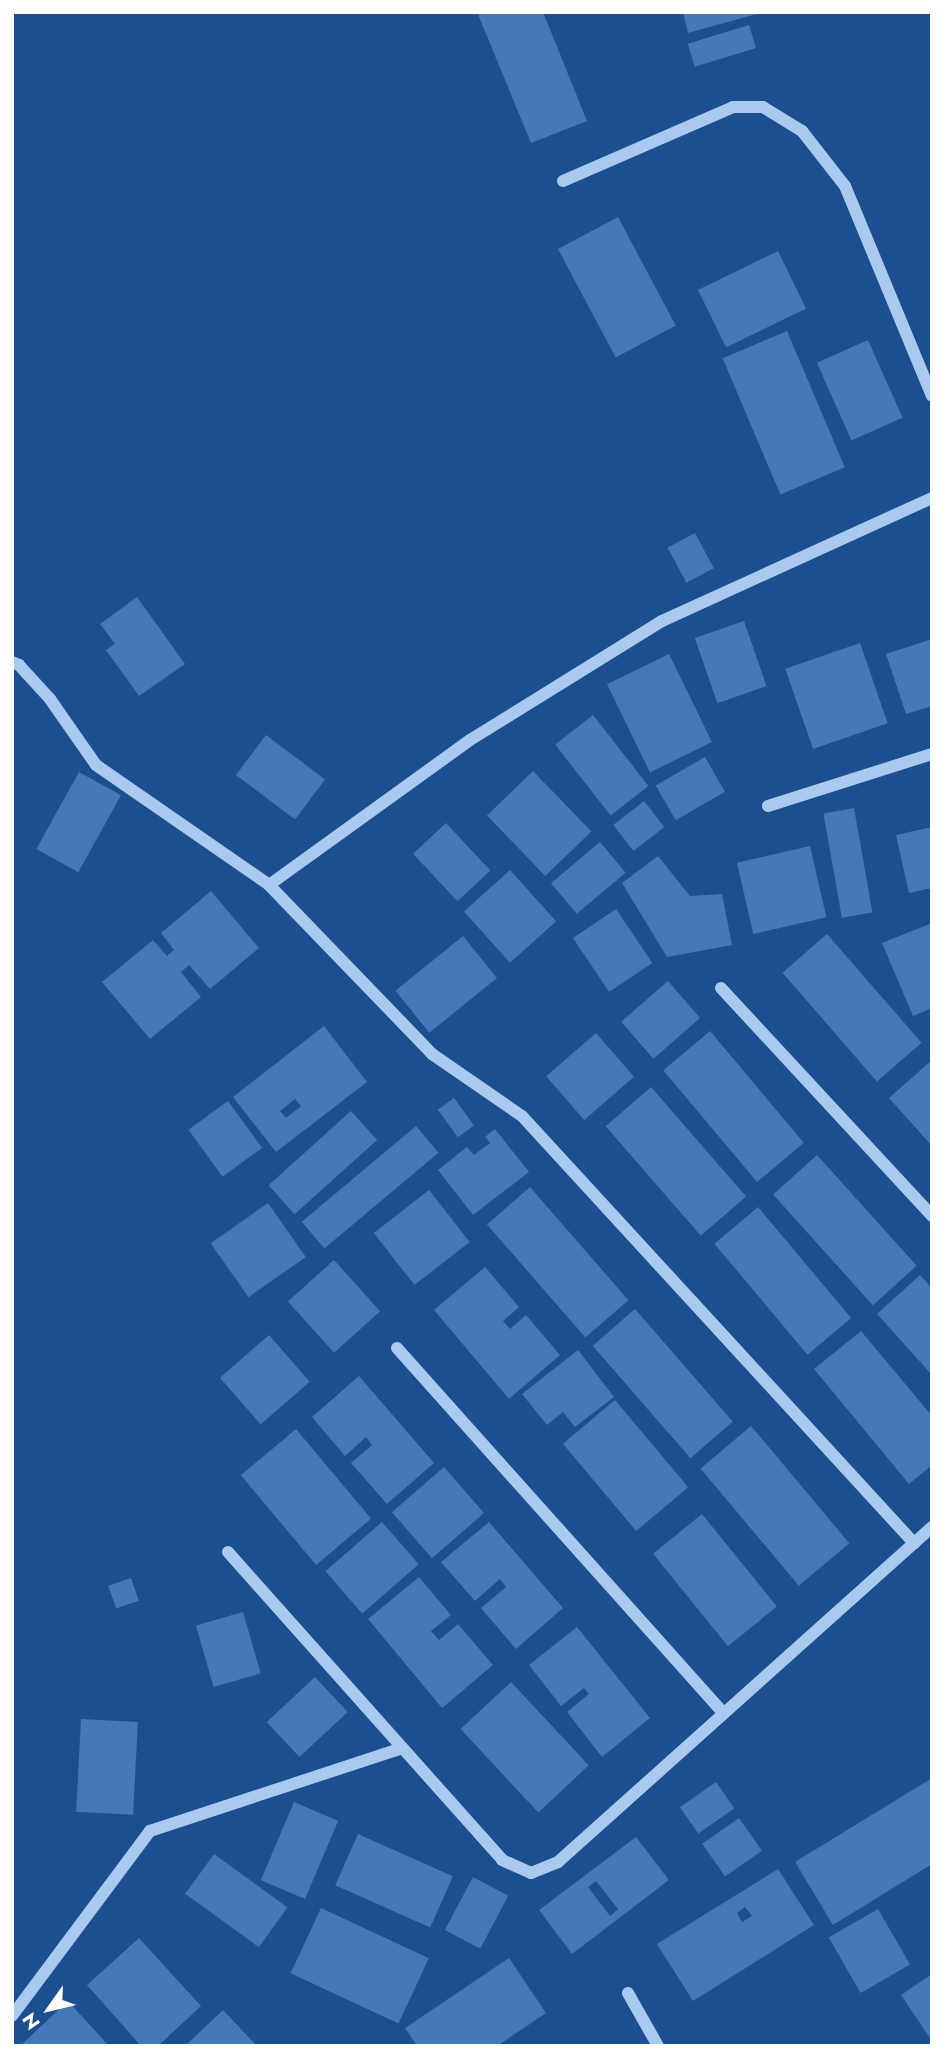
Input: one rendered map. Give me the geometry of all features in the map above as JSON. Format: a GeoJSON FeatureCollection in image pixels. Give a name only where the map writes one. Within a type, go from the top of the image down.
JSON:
{"type":"FeatureCollection","features":[{"type":"Feature","properties":{"kind":"street"},"geometry":{"type":"LineString","coordinates":[[563,181],[733,107],[763,107],[802,131],[845,186],[932,396]]}},
{"type":"Feature","properties":{"kind":"street"},"geometry":{"type":"LineString","coordinates":[[268,885],[470,740],[662,621],[932,498]]}},
{"type":"Feature","properties":{"kind":"street"},"geometry":{"type":"LineString","coordinates":[[12,662],[19,665],[50,699],[96,765],[268,885],[432,1054],[522,1116],[914,1543]]}},
{"type":"Feature","properties":{"kind":"street"},"geometry":{"type":"LineString","coordinates":[[768,806],[932,754]]}},
{"type":"Feature","properties":{"kind":"street"},"geometry":{"type":"LineString","coordinates":[[721,988],[932,1216]]}},
{"type":"Feature","properties":{"kind":"street"},"geometry":{"type":"LineString","coordinates":[[397,1348],[723,1712]]}},
{"type":"Feature","properties":{"kind":"street"},"geometry":{"type":"LineString","coordinates":[[228,1552],[502,1860],[531,1873],[558,1863],[932,1527]]}},
{"type":"Feature","properties":{"kind":"street"},"geometry":{"type":"LineString","coordinates":[[12,2016],[150,1831],[402,1748]]}},
{"type":"Feature","properties":{"kind":"street"},"geometry":{"type":"LineString","coordinates":[[628,1993],[658,2046]]}},
{"type":"Feature","properties":{"kind":"building"},"geometry":{"type":"Polygon","coordinates":[[[477,12],[543,12],[587,121],[531,143],[477,12]]]}},
{"type":"Feature","properties":{"kind":"building"},"geometry":{"type":"Polygon","coordinates":[[[683,12],[760,12],[760,13],[688,33],[683,12]]]}},
{"type":"Feature","properties":{"kind":"building"},"geometry":{"type":"Polygon","coordinates":[[[749,25],[756,48],[695,67],[688,44],[749,25]]]}},
{"type":"Feature","properties":{"kind":"building"},"geometry":{"type":"Polygon","coordinates":[[[618,217],[676,326],[616,358],[558,249],[618,217]]]}},
{"type":"Feature","properties":{"kind":"building"},"geometry":{"type":"Polygon","coordinates":[[[778,251],[806,309],[726,348],[698,290],[778,251]]]}},
{"type":"Feature","properties":{"kind":"building"},"geometry":{"type":"Polygon","coordinates":[[[787,331],[845,467],[780,495],[723,358],[787,331]]]}},
{"type":"Feature","properties":{"kind":"building"},"geometry":{"type":"Polygon","coordinates":[[[868,340],[903,418],[851,440],[817,363],[868,340]]]}},
{"type":"Feature","properties":{"kind":"building"},"geometry":{"type":"Polygon","coordinates":[[[695,533],[714,568],[686,583],[668,548],[695,533]]]}},
{"type":"Feature","properties":{"kind":"building"},"geometry":{"type":"Polygon","coordinates":[[[137,597],[185,664],[139,696],[106,650],[115,644],[100,624],[137,597]]]}},
{"type":"Feature","properties":{"kind":"building"},"geometry":{"type":"Polygon","coordinates":[[[744,621],[766,686],[717,703],[695,638],[744,621]]]}},
{"type":"Feature","properties":{"kind":"building"},"geometry":{"type":"Polygon","coordinates":[[[932,639],[932,706],[906,714],[886,654],[932,639]]]}},
{"type":"Feature","properties":{"kind":"building"},"geometry":{"type":"Polygon","coordinates":[[[860,643],[888,723],[813,749],[785,669],[860,643]]]}},
{"type":"Feature","properties":{"kind":"building"},"geometry":{"type":"Polygon","coordinates":[[[669,654],[712,742],[650,772],[607,684],[669,654]]]}},
{"type":"Feature","properties":{"kind":"building"},"geometry":{"type":"Polygon","coordinates":[[[593,715],[648,786],[611,815],[555,745],[593,715]]]}},
{"type":"Feature","properties":{"kind":"building"},"geometry":{"type":"Polygon","coordinates":[[[266,735],[325,780],[295,819],[236,775],[266,735]]]}},
{"type":"Feature","properties":{"kind":"building"},"geometry":{"type":"Polygon","coordinates":[[[705,757],[725,792],[676,820],[656,786],[705,757]]]}},
{"type":"Feature","properties":{"kind":"building"},"geometry":{"type":"Polygon","coordinates":[[[533,771],[591,831],[545,876],[487,815],[533,771]]]}},
{"type":"Feature","properties":{"kind":"building"},"geometry":{"type":"Polygon","coordinates":[[[79,772],[121,795],[78,872],[36,849],[79,772]]]}},
{"type":"Feature","properties":{"kind":"building"},"geometry":{"type":"Polygon","coordinates":[[[644,801],[664,827],[634,851],[613,825],[644,801]]]}},
{"type":"Feature","properties":{"kind":"building"},"geometry":{"type":"Polygon","coordinates":[[[854,808],[872,912],[842,918],[823,813],[854,808]]]}},
{"type":"Feature","properties":{"kind":"building"},"geometry":{"type":"Polygon","coordinates":[[[446,823],[490,871],[457,901],[413,854],[446,823]]]}},
{"type":"Feature","properties":{"kind":"building"},"geometry":{"type":"Polygon","coordinates":[[[932,827],[932,888],[909,893],[896,835],[932,827]]]}},
{"type":"Feature","properties":{"kind":"building"},"geometry":{"type":"Polygon","coordinates":[[[600,842],[626,873],[577,914],[551,883],[600,842]]]}},
{"type":"Feature","properties":{"kind":"building"},"geometry":{"type":"Polygon","coordinates":[[[810,846],[826,917],[753,934],[737,863],[810,846]]]}},
{"type":"Feature","properties":{"kind":"building"},"geometry":{"type":"Polygon","coordinates":[[[658,856],[690,896],[722,894],[732,945],[667,957],[622,883],[658,856]]]}},
{"type":"Feature","properties":{"kind":"building"},"geometry":{"type":"Polygon","coordinates":[[[510,870],[556,921],[510,963],[464,911],[510,870]]]}},
{"type":"Feature","properties":{"kind":"building"},"geometry":{"type":"Polygon","coordinates":[[[211,891],[259,948],[210,989],[189,965],[181,972],[201,997],[150,1039],[102,982],[153,940],[167,956],[174,950],[161,933],[211,891]]]}},
{"type":"Feature","properties":{"kind":"building"},"geometry":{"type":"Polygon","coordinates":[[[616,909],[652,963],[609,992],[573,938],[616,909]]]}},
{"type":"Feature","properties":{"kind":"building"},"geometry":{"type":"Polygon","coordinates":[[[932,923],[932,1008],[913,1016],[882,943],[932,923]]]}},
{"type":"Feature","properties":{"kind":"building"},"geometry":{"type":"Polygon","coordinates":[[[827,934],[921,1043],[877,1081],[782,973],[827,934]]]}},
{"type":"Feature","properties":{"kind":"building"},"geometry":{"type":"Polygon","coordinates":[[[463,936],[497,978],[429,1033],[395,991],[463,936]]]}},
{"type":"Feature","properties":{"kind":"building"},"geometry":{"type":"Polygon","coordinates":[[[668,981],[700,1018],[653,1059],[621,1022],[668,981]]]}},
{"type":"Feature","properties":{"kind":"building"},"geometry":{"type":"Polygon","coordinates":[[[324,1026],[367,1082],[276,1152],[233,1097],[324,1026]],[[295,1099],[280,1111],[286,1118],[301,1106],[295,1099]]]}},
{"type":"Feature","properties":{"kind":"building"},"geometry":{"type":"Polygon","coordinates":[[[710,1031],[804,1143],[757,1182],[663,1070],[710,1031]]]}},
{"type":"Feature","properties":{"kind":"building"},"geometry":{"type":"Polygon","coordinates":[[[596,1033],[634,1077],[584,1120],[546,1076],[596,1033]]]}},
{"type":"Feature","properties":{"kind":"building"},"geometry":{"type":"Polygon","coordinates":[[[932,1060],[932,1146],[889,1098],[932,1060]]]}},
{"type":"Feature","properties":{"kind":"building"},"geometry":{"type":"Polygon","coordinates":[[[651,1087],[746,1196],[701,1236],[606,1126],[651,1087]]]}},
{"type":"Feature","properties":{"kind":"building"},"geometry":{"type":"Polygon","coordinates":[[[454,1098],[474,1126],[458,1137],[438,1110],[454,1098]]]}},
{"type":"Feature","properties":{"kind":"building"},"geometry":{"type":"Polygon","coordinates":[[[228,1101],[262,1148],[222,1177],[188,1130],[228,1101]]]}},
{"type":"Feature","properties":{"kind":"building"},"geometry":{"type":"Polygon","coordinates":[[[351,1111],[377,1140],[295,1214],[269,1185],[351,1111]]]}},
{"type":"Feature","properties":{"kind":"building"},"geometry":{"type":"Polygon","coordinates":[[[416,1126],[438,1153],[324,1249],[302,1222],[416,1126]]]}},
{"type":"Feature","properties":{"kind":"building"},"geometry":{"type":"Polygon","coordinates":[[[495,1129],[529,1172],[473,1215],[438,1170],[467,1147],[474,1155],[490,1143],[485,1137],[495,1129]]]}},
{"type":"Feature","properties":{"kind":"building"},"geometry":{"type":"Polygon","coordinates":[[[817,1155],[917,1266],[873,1305],[773,1194],[817,1155]]]}},
{"type":"Feature","properties":{"kind":"building"},"geometry":{"type":"Polygon","coordinates":[[[530,1187],[628,1300],[585,1338],[487,1224],[530,1187]]]}},
{"type":"Feature","properties":{"kind":"building"},"geometry":{"type":"Polygon","coordinates":[[[429,1190],[470,1242],[414,1285],[374,1233],[429,1190]]]}},
{"type":"Feature","properties":{"kind":"building"},"geometry":{"type":"Polygon","coordinates":[[[268,1203],[306,1257],[249,1297],[211,1243],[268,1203]]]}},
{"type":"Feature","properties":{"kind":"building"},"geometry":{"type":"Polygon","coordinates":[[[758,1207],[851,1318],[808,1355],[714,1244],[758,1207]]]}},
{"type":"Feature","properties":{"kind":"building"},"geometry":{"type":"Polygon","coordinates":[[[334,1260],[380,1311],[334,1353],[288,1301],[334,1260]]]}},
{"type":"Feature","properties":{"kind":"building"},"geometry":{"type":"Polygon","coordinates":[[[485,1267],[519,1307],[503,1321],[510,1329],[526,1315],[560,1355],[509,1399],[434,1310],[485,1267]]]}},
{"type":"Feature","properties":{"kind":"building"},"geometry":{"type":"Polygon","coordinates":[[[920,1275],[932,1288],[932,1375],[877,1314],[920,1275]]]}},
{"type":"Feature","properties":{"kind":"building"},"geometry":{"type":"Polygon","coordinates":[[[635,1309],[733,1421],[690,1458],[593,1346],[635,1309]]]}},
{"type":"Feature","properties":{"kind":"building"},"geometry":{"type":"Polygon","coordinates":[[[861,1331],[932,1416],[932,1465],[909,1484],[814,1369],[861,1331]]]}},
{"type":"Feature","properties":{"kind":"building"},"geometry":{"type":"Polygon","coordinates":[[[269,1335],[310,1382],[261,1424],[220,1378],[269,1335]]]}},
{"type":"Feature","properties":{"kind":"building"},"geometry":{"type":"Polygon","coordinates":[[[578,1350],[614,1397],[575,1427],[563,1412],[547,1425],[522,1394],[578,1350]]]}},
{"type":"Feature","properties":{"kind":"building"},"geometry":{"type":"Polygon","coordinates":[[[359,1376],[434,1463],[387,1504],[351,1463],[372,1445],[366,1437],[345,1456],[312,1417],[359,1376]]]}},
{"type":"Feature","properties":{"kind":"building"},"geometry":{"type":"Polygon","coordinates":[[[615,1400],[688,1487],[636,1531],[563,1444],[615,1400]]]}},
{"type":"Feature","properties":{"kind":"building"},"geometry":{"type":"Polygon","coordinates":[[[751,1426],[849,1543],[799,1586],[700,1468],[751,1426]]]}},
{"type":"Feature","properties":{"kind":"building"},"geometry":{"type":"Polygon","coordinates":[[[296,1429],[371,1519],[316,1565],[241,1475],[296,1429]]]}},
{"type":"Feature","properties":{"kind":"building"},"geometry":{"type":"Polygon","coordinates":[[[444,1467],[484,1513],[432,1558],[392,1512],[444,1467]]]}},
{"type":"Feature","properties":{"kind":"building"},"geometry":{"type":"Polygon","coordinates":[[[702,1514],[777,1606],[728,1646],[653,1554],[702,1514]]]}},
{"type":"Feature","properties":{"kind":"building"},"geometry":{"type":"Polygon","coordinates":[[[382,1522],[419,1564],[362,1613],[325,1571],[382,1522]]]}},
{"type":"Feature","properties":{"kind":"building"},"geometry":{"type":"Polygon","coordinates":[[[489,1522],[563,1608],[516,1649],[481,1608],[506,1587],[500,1579],[475,1601],[441,1562],[489,1522]]]}},
{"type":"Feature","properties":{"kind":"building"},"geometry":{"type":"Polygon","coordinates":[[[419,1577],[451,1615],[431,1631],[439,1640],[458,1624],[493,1665],[442,1708],[368,1619],[419,1577]]]}},
{"type":"Feature","properties":{"kind":"building"},"geometry":{"type":"Polygon","coordinates":[[[131,1578],[139,1601],[116,1609],[108,1586],[131,1578]]]}},
{"type":"Feature","properties":{"kind":"building"},"geometry":{"type":"Polygon","coordinates":[[[243,1612],[261,1674],[214,1687],[196,1626],[243,1612]]]}},
{"type":"Feature","properties":{"kind":"building"},"geometry":{"type":"Polygon","coordinates":[[[577,1627],[650,1718],[602,1757],[567,1712],[589,1694],[584,1688],[561,1706],[529,1665],[577,1627]]]}},
{"type":"Feature","properties":{"kind":"building"},"geometry":{"type":"Polygon","coordinates":[[[315,1677],[348,1712],[299,1757],[267,1722],[315,1677]]]}},
{"type":"Feature","properties":{"kind":"building"},"geometry":{"type":"Polygon","coordinates":[[[511,1682],[589,1765],[538,1812],[461,1729],[511,1682]]]}},
{"type":"Feature","properties":{"kind":"building"},"geometry":{"type":"Polygon","coordinates":[[[81,1719],[138,1722],[133,1815],[76,1812],[81,1719]]]}},
{"type":"Feature","properties":{"kind":"building"},"geometry":{"type":"Polygon","coordinates":[[[932,1778],[932,1864],[833,1925],[795,1862],[932,1778]]]}},
{"type":"Feature","properties":{"kind":"building"},"geometry":{"type":"Polygon","coordinates":[[[716,1782],[734,1808],[698,1833],[680,1807],[716,1782]]]}},
{"type":"Feature","properties":{"kind":"building"},"geometry":{"type":"Polygon","coordinates":[[[294,1802],[338,1821],[305,1899],[261,1880],[294,1802]]]}},
{"type":"Feature","properties":{"kind":"building"},"geometry":{"type":"Polygon","coordinates":[[[739,1818],[762,1851],[725,1877],[702,1844],[739,1818]]]}},
{"type":"Feature","properties":{"kind":"building"},"geometry":{"type":"Polygon","coordinates":[[[358,1834],[453,1876],[430,1927],[335,1885],[358,1834]]]}},
{"type":"Feature","properties":{"kind":"building"},"geometry":{"type":"Polygon","coordinates":[[[636,1837],[669,1880],[572,1954],[539,1910],[636,1837]],[[596,1881],[588,1887],[610,1916],[618,1909],[596,1881]]]}},
{"type":"Feature","properties":{"kind":"building"},"geometry":{"type":"Polygon","coordinates":[[[214,1854],[288,1907],[259,1947],[185,1894],[214,1854]]]}},
{"type":"Feature","properties":{"kind":"building"},"geometry":{"type":"Polygon","coordinates":[[[778,1869],[814,1925],[693,2001],[657,1944],[778,1869]],[[745,1907],[737,1913],[742,1922],[752,1916],[745,1907]]]}},
{"type":"Feature","properties":{"kind":"building"},"geometry":{"type":"Polygon","coordinates":[[[473,1877],[508,1896],[480,1949],[445,1930],[473,1877]]]}},
{"type":"Feature","properties":{"kind":"building"},"geometry":{"type":"Polygon","coordinates":[[[321,1908],[429,1958],[398,2024],[291,1973],[321,1908]]]}},
{"type":"Feature","properties":{"kind":"building"},"geometry":{"type":"Polygon","coordinates":[[[878,1909],[910,1964],[861,1993],[829,1938],[878,1909]]]}},
{"type":"Feature","properties":{"kind":"building"},"geometry":{"type":"Polygon","coordinates":[[[139,1938],[201,2006],[158,2046],[141,2046],[87,1985],[139,1938]]]}},
{"type":"Feature","properties":{"kind":"building"},"geometry":{"type":"Polygon","coordinates":[[[509,1958],[546,2013],[497,2046],[417,2046],[405,2028],[509,1958]]]}},
{"type":"Feature","properties":{"kind":"building"},"geometry":{"type":"Polygon","coordinates":[[[932,1974],[932,2041],[901,1995],[932,1974]]]}},
{"type":"Feature","properties":{"kind":"building"},"geometry":{"type":"Polygon","coordinates":[[[68,2001],[109,2046],[20,2046],[68,2001]]]}},
{"type":"Feature","properties":{"kind":"building"},"geometry":{"type":"Polygon","coordinates":[[[223,2010],[257,2046],[185,2046],[223,2010]]]}}]}
